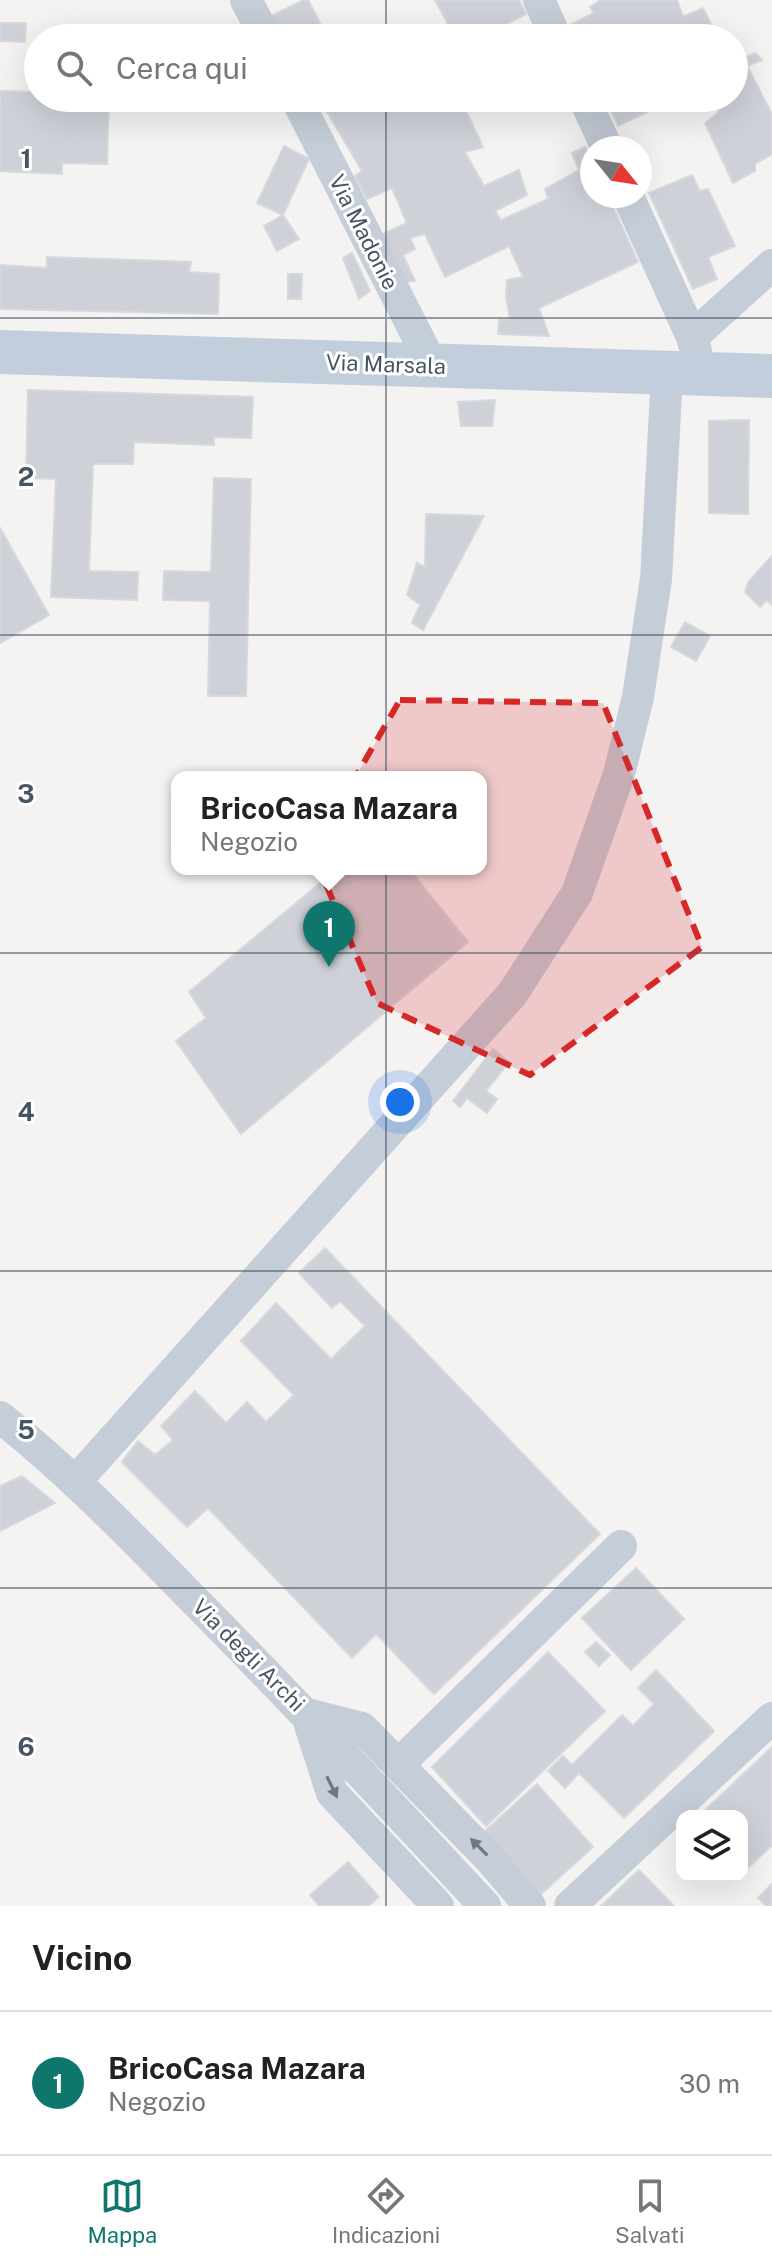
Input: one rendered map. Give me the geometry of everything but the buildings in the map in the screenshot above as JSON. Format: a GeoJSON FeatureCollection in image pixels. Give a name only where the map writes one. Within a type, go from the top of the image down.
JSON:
{"type":"FeatureCollection","features":[{"type":"Feature","properties":{"kind":"main road","name":"Via Marsala"},"geometry":{"type":"LineString","coordinates":[[0,352],[432,365],[685,361],[772,376]]}},
{"type":"Feature","properties":{"kind":"street"},"geometry":{"type":"LineString","coordinates":[[246,0],[259,24]]}},
{"type":"Feature","properties":{"kind":"street"},"geometry":{"type":"LineString","coordinates":[[539,0],[550,24]]}},
{"type":"Feature","properties":{"kind":"street","name":"Via Madonie"},"geometry":{"type":"LineString","coordinates":[[303,112],[432,365]]}},
{"type":"Feature","properties":{"kind":"street"},"geometry":{"type":"LineString","coordinates":[[590,112],[601,136]]}},
{"type":"Feature","properties":{"kind":"street"},"geometry":{"type":"LineString","coordinates":[[75,1482],[513,993],[577,893],[619,774],[638,697],[685,361],[632,208]]}},
{"type":"Feature","properties":{"kind":"street"},"geometry":{"type":"LineString","coordinates":[[685,361],[772,265]]}},
{"type":"Feature","properties":{"kind":"street","name":"Via degli Archi"},"geometry":{"type":"LineString","coordinates":[[0,1417],[75,1482],[307,1714],[485,1906]]}},
{"type":"Feature","properties":{"kind":"street"},"geometry":{"type":"LineString","coordinates":[[398,1765],[621,1546]]}},
{"type":"Feature","properties":{"kind":"street"},"geometry":{"type":"LineString","coordinates":[[307,1714],[362,1728],[490,1859],[530,1906]]}},
{"type":"Feature","properties":{"kind":"street"},"geometry":{"type":"LineString","coordinates":[[307,1714],[332,1793],[438,1906]]}},
{"type":"Feature","properties":{"kind":"street"},"geometry":{"type":"LineString","coordinates":[[570,1906],[772,1718]]}},
{"type":"Feature","properties":{"kind":"highlighted area"},"geometry":{"type":"Polygon","coordinates":[[[400,700],[603,703],[702,947],[530,1075],[377,1003],[312,852],[400,700]]]}},
{"type":"Feature","properties":{"kind":"place","name":"BricoCasa Mazara"},"geometry":{"type":"Point","coordinates":[329,967]}}]}
